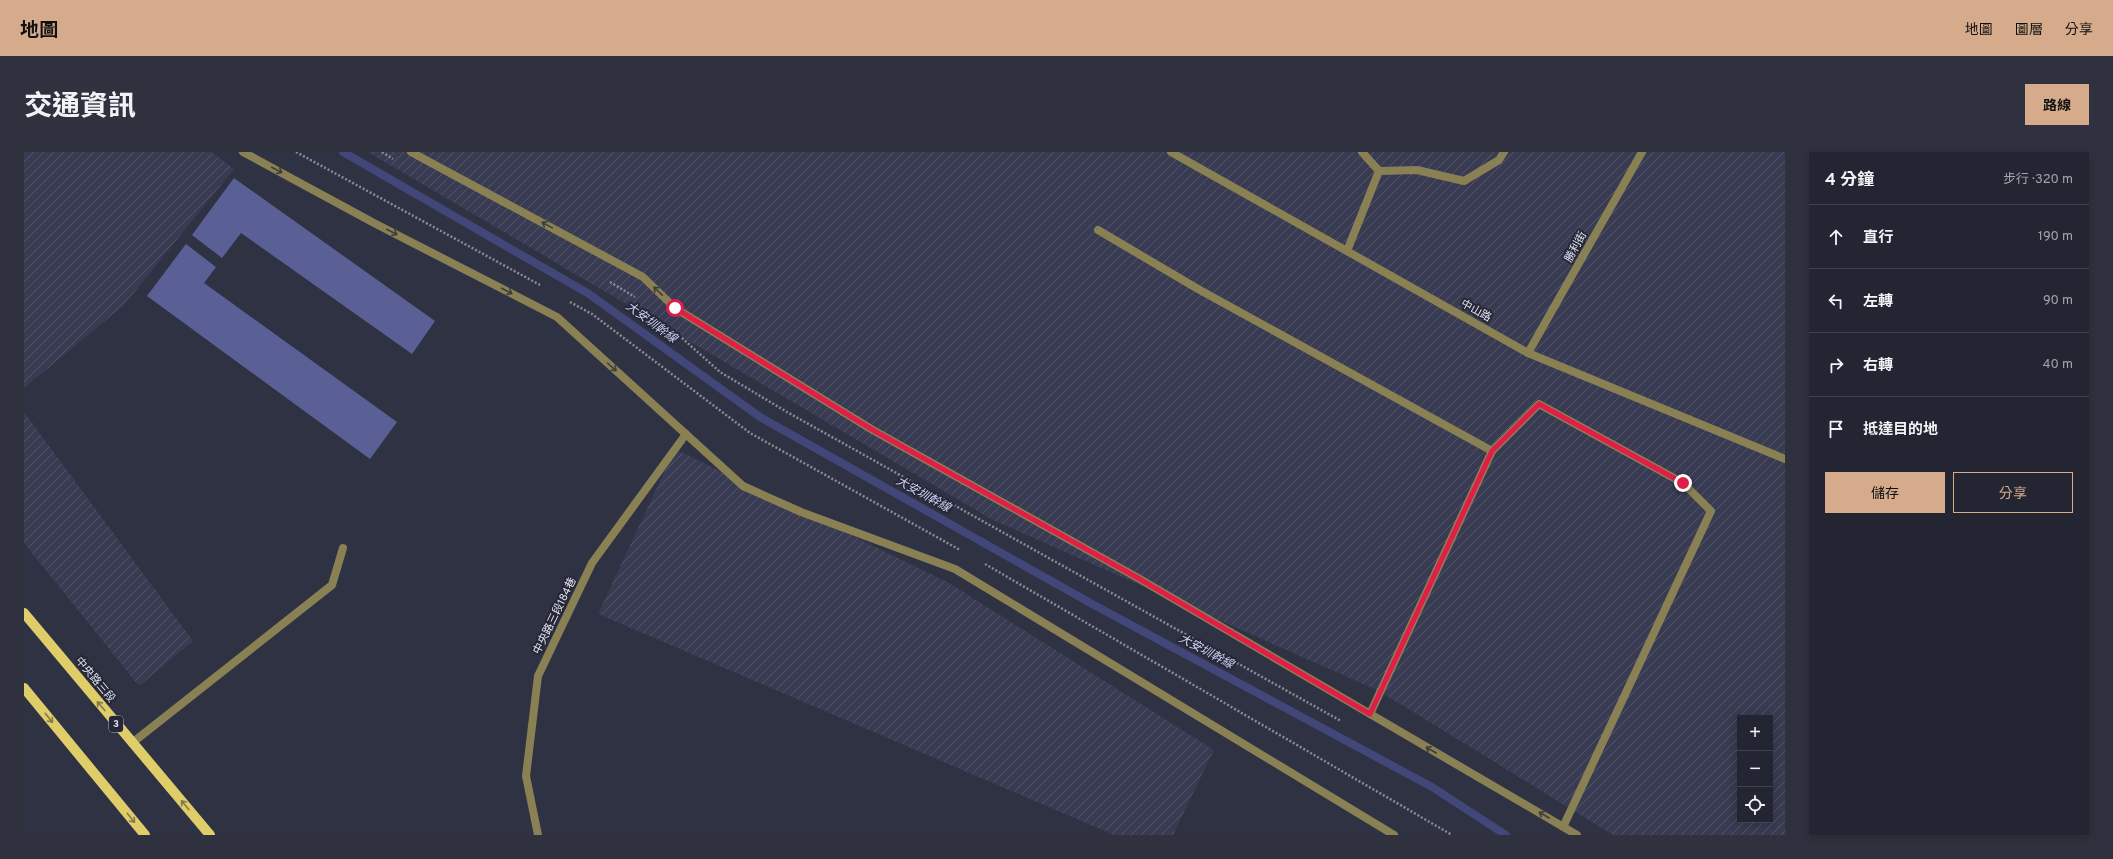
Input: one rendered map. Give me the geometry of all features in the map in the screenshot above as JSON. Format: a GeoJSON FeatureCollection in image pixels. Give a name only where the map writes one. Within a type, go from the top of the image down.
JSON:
{"type":"FeatureCollection","features":[{"type":"Feature","properties":{"kind":"main road","name":"中央路三段"},"geometry":{"type":"LineString","coordinates":[[24,613],[210,835]]}},
{"type":"Feature","properties":{"kind":"main road"},"geometry":{"type":"LineString","coordinates":[[24,688],[145,835]]}},
{"type":"Feature","properties":{"kind":"street"},"geometry":{"type":"LineString","coordinates":[[243,152],[374,223],[557,317],[743,486],[801,512],[955,569],[1394,835]]}},
{"type":"Feature","properties":{"kind":"street"},"geometry":{"type":"LineString","coordinates":[[411,152],[643,278],[675,308],[871,429],[1138,578],[1577,835]]}},
{"type":"Feature","properties":{"kind":"street","name":"中山路"},"geometry":{"type":"LineString","coordinates":[[1171,152],[1528,353],[1785,459]]}},
{"type":"Feature","properties":{"kind":"street"},"geometry":{"type":"LineString","coordinates":[[1362,152],[1379,170],[1417,170],[1464,181],[1500,160],[1504,152]]}},
{"type":"Feature","properties":{"kind":"street","name":"勝利街"},"geometry":{"type":"LineString","coordinates":[[1528,353],[1642,152]]}},
{"type":"Feature","properties":{"kind":"street"},"geometry":{"type":"LineString","coordinates":[[1347,251],[1379,170]]}},
{"type":"Feature","properties":{"kind":"street"},"geometry":{"type":"LineString","coordinates":[[1098,230],[1198,289],[1492,451]]}},
{"type":"Feature","properties":{"kind":"street"},"geometry":{"type":"LineString","coordinates":[[1370,714],[1492,451],[1539,404],[1683,483],[1711,511],[1563,827]]}},
{"type":"Feature","properties":{"kind":"street","name":"中央路三段184巷"},"geometry":{"type":"LineString","coordinates":[[538,835],[526,776],[538,676],[592,563],[686,434]]}},
{"type":"Feature","properties":{"kind":"street"},"geometry":{"type":"LineString","coordinates":[[132,743],[332,585],[344,548]]}},
{"type":"Feature","properties":{"kind":"path"},"geometry":{"type":"LineString","coordinates":[[296,152],[544,287]]}},
{"type":"Feature","properties":{"kind":"path"},"geometry":{"type":"LineString","coordinates":[[564,298],[592,314],[750,433],[962,550]]}},
{"type":"Feature","properties":{"kind":"path"},"geometry":{"type":"LineString","coordinates":[[982,562],[1452,835]]}},
{"type":"Feature","properties":{"kind":"shaded area"},"geometry":{"type":"Polygon","coordinates":[[[24,152],[212,152],[234,169],[124,305],[24,388],[24,152]]]}},
{"type":"Feature","properties":{"kind":"shaded area"},"geometry":{"type":"Polygon","coordinates":[[[368,152],[1785,152],[1785,835],[1613,835],[1379,691],[993,520],[368,152]]]}},
{"type":"Feature","properties":{"kind":"shaded area"},"geometry":{"type":"Polygon","coordinates":[[[24,412],[193,641],[139,686],[24,543],[24,412]]]}},
{"type":"Feature","properties":{"kind":"shaded area"},"geometry":{"type":"Polygon","coordinates":[[[675,449],[949,583],[1214,750],[1173,835],[1114,835],[598,614],[675,449]]]}},
{"type":"Feature","properties":{"kind":"building"},"geometry":{"type":"Polygon","coordinates":[[[234,178],[435,321],[412,354],[241,233],[222,258],[192,235],[234,178]]]}},
{"type":"Feature","properties":{"kind":"building"},"geometry":{"type":"Polygon","coordinates":[[[186,244],[216,267],[204,283],[397,422],[370,459],[147,296],[186,244]]]}},
{"type":"Feature","properties":{"kind":"waterway","name":"大安圳幹線"},"geometry":{"type":"LineString","coordinates":[[343,152],[589,294],[760,417],[1094,605],[1432,787],[1506,835]]}},
{"type":"Feature","properties":{"kind":"route"},"geometry":{"type":"LineString","coordinates":[[675,308],[871,429],[1138,578],[1370,714],[1492,451],[1539,404],[1683,483]]}}]}
